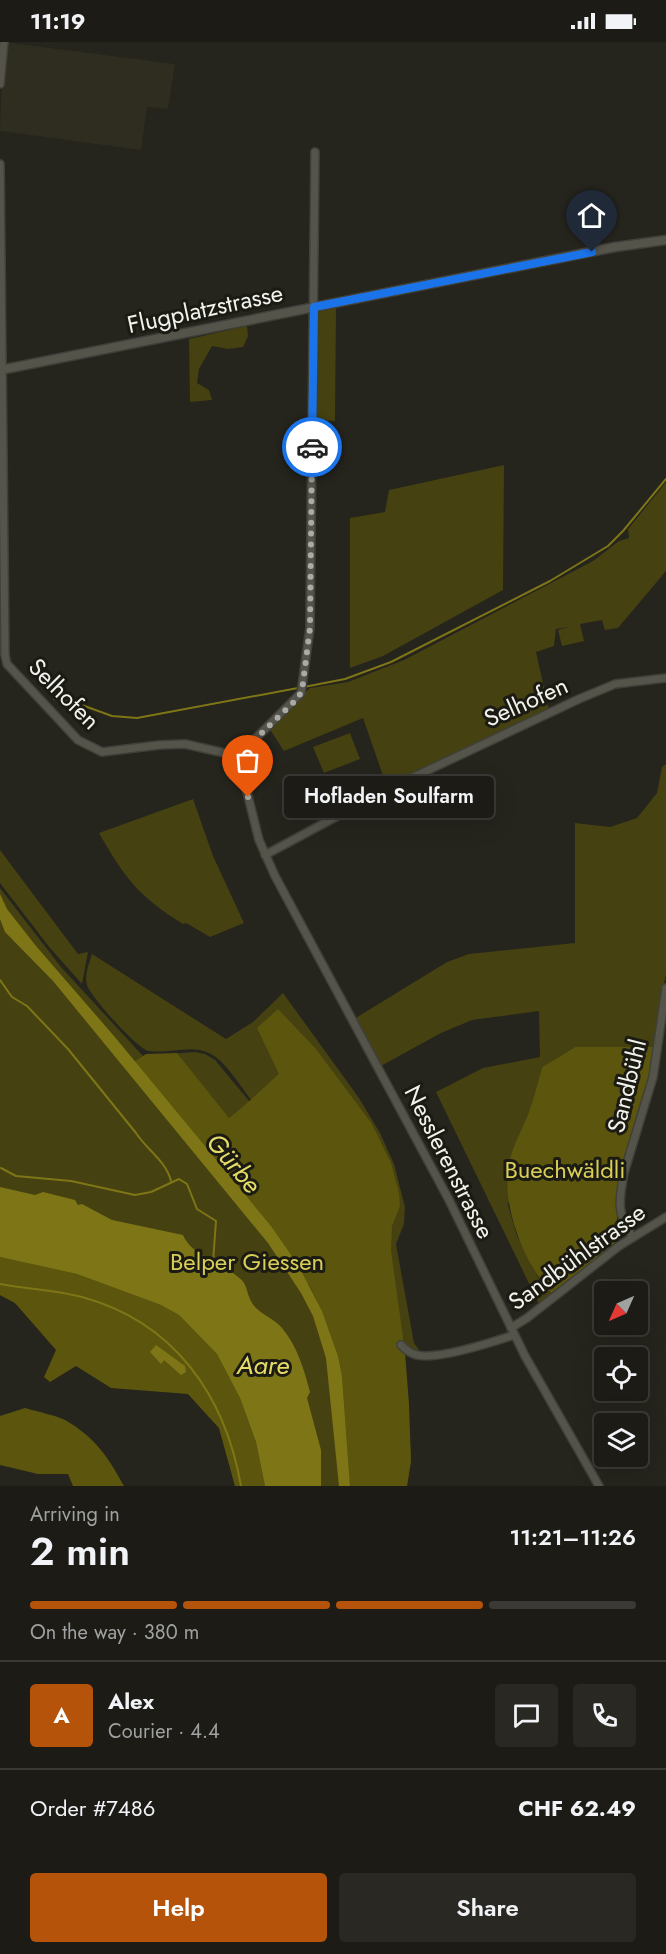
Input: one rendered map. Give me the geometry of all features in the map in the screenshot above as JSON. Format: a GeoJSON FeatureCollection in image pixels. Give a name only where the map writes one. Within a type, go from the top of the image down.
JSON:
{"type":"FeatureCollection","features":[{"type":"Feature","properties":{"kind":"street"},"geometry":{"type":"LineString","coordinates":[[0,84],[3,42]]}},
{"type":"Feature","properties":{"kind":"street"},"geometry":{"type":"LineString","coordinates":[[264,855],[250,810],[238,756],[297,699],[302,687],[310,628],[315,152]]}},
{"type":"Feature","properties":{"kind":"street","name":"Selhofen"},"geometry":{"type":"LineString","coordinates":[[0,164],[5,655],[7,664],[78,740],[95,750],[114,752],[159,745],[186,744],[238,756]]}},
{"type":"Feature","properties":{"kind":"street","name":"Flugplatzstrasse"},"geometry":{"type":"LineString","coordinates":[[2,370],[615,247],[666,240]]}},
{"type":"Feature","properties":{"kind":"street","name":"Selhofen"},"geometry":{"type":"LineString","coordinates":[[264,855],[386,790],[579,699],[615,684],[666,678]]}},
{"type":"Feature","properties":{"kind":"street","name":"Nesslerenstrasse"},"geometry":{"type":"LineString","coordinates":[[264,855],[449,1200],[514,1335],[599,1486]]}},
{"type":"Feature","properties":{"kind":"street","name":"Sandbühl"},"geometry":{"type":"LineString","coordinates":[[633,1237],[620,1218],[621,1189],[662,1044],[666,988]]}},
{"type":"Feature","properties":{"kind":"street","name":"Sandbühlstrasse"},"geometry":{"type":"LineString","coordinates":[[511,1328],[633,1237],[666,1217]]}},
{"type":"Feature","properties":{"kind":"street"},"geometry":{"type":"LineString","coordinates":[[401,1345],[410,1353],[422,1356],[458,1350],[514,1335]]}},
{"type":"Feature","properties":{"kind":"shaded area"},"geometry":{"type":"Polygon","coordinates":[[[3,42],[175,64],[168,109],[147,107],[141,150],[0,131],[3,42]]]}},
{"type":"Feature","properties":{"kind":"green space"},"geometry":{"type":"Polygon","coordinates":[[[336,306],[335,421],[315,420],[316,317],[320,309],[336,306]]]}},
{"type":"Feature","properties":{"kind":"green space"},"geometry":{"type":"Polygon","coordinates":[[[247,326],[248,336],[243,347],[228,349],[212,346],[199,369],[197,383],[209,390],[212,400],[190,402],[189,339],[247,326]]]}},
{"type":"Feature","properties":{"kind":"green space"},"geometry":{"type":"Polygon","coordinates":[[[504,465],[503,590],[383,656],[350,668],[350,518],[385,512],[389,490],[504,465]]]}},
{"type":"Feature","properties":{"kind":"green space"},"geometry":{"type":"Polygon","coordinates":[[[666,482],[666,571],[618,628],[605,630],[602,620],[580,624],[584,641],[562,646],[558,630],[568,627],[556,629],[554,646],[536,652],[549,710],[387,787],[363,718],[284,751],[269,728],[310,688],[348,682],[404,660],[593,561],[619,541],[629,538],[628,529],[666,482]]]}},
{"type":"Feature","properties":{"kind":"green space"},"geometry":{"type":"Polygon","coordinates":[[[350,733],[360,759],[324,773],[313,747],[350,733]]]}},
{"type":"Feature","properties":{"kind":"green space"},"geometry":{"type":"Polygon","coordinates":[[[258,740],[270,757],[244,765],[242,755],[258,740]]]}},
{"type":"Feature","properties":{"kind":"green space"},"geometry":{"type":"Polygon","coordinates":[[[666,764],[666,975],[661,996],[656,1047],[575,1047],[542,1067],[508,1205],[517,1236],[540,1281],[554,1296],[540,1306],[436,1092],[483,1068],[540,1057],[539,1011],[472,1020],[441,1033],[379,1067],[354,1019],[447,962],[469,954],[575,943],[575,823],[610,827],[637,818],[657,793],[662,767],[666,764]]]}},
{"type":"Feature","properties":{"kind":"green space"},"geometry":{"type":"Polygon","coordinates":[[[193,799],[213,856],[244,923],[210,937],[186,923],[183,924],[144,895],[125,874],[99,833],[193,799]]]}},
{"type":"Feature","properties":{"kind":"green space"},"geometry":{"type":"Polygon","coordinates":[[[0,850],[78,954],[88,952],[82,984],[50,948],[0,883],[0,850]]]}},
{"type":"Feature","properties":{"kind":"green space","name":"Belper Giessen"},"geometry":{"type":"Polygon","coordinates":[[[0,888],[61,967],[143,1056],[195,1052],[205,1054],[215,1060],[250,1102],[252,1101],[227,1068],[209,1053],[195,1049],[149,1051],[125,1033],[87,985],[86,973],[92,954],[226,1039],[253,1022],[283,993],[359,1098],[380,1133],[394,1164],[405,1207],[404,1224],[396,1244],[414,1343],[422,1354],[404,1346],[411,1461],[407,1486],[235,1486],[219,1428],[188,1394],[75,1366],[15,1303],[0,1295],[0,888]]]}},
{"type":"Feature","properties":{"kind":"green space"},"geometry":{"type":"Polygon","coordinates":[[[278,1009],[316,1049],[372,1124],[391,1163],[400,1206],[392,1226],[391,1250],[405,1352],[409,1404],[411,1461],[407,1486],[350,1486],[342,1376],[338,1356],[322,1311],[310,1287],[271,1226],[134,1062],[146,1054],[177,1053],[229,1118],[279,1074],[257,1028],[278,1009]]]}},
{"type":"Feature","properties":{"kind":"green space","name":"Buechwäldli"},"geometry":{"type":"Polygon","coordinates":[[[575,1047],[656,1047],[618,1196],[617,1220],[621,1228],[620,1243],[554,1296],[533,1268],[524,1251],[511,1214],[508,1176],[510,1159],[529,1112],[542,1067],[575,1047]]]}},
{"type":"Feature","properties":{"kind":"green space"},"geometry":{"type":"Polygon","coordinates":[[[0,1257],[77,1274],[161,1305],[179,1315],[217,1354],[240,1398],[256,1442],[265,1486],[235,1486],[219,1428],[188,1394],[111,1388],[76,1366],[50,1382],[44,1377],[56,1350],[15,1303],[0,1295],[0,1257]]]}},
{"type":"Feature","properties":{"kind":"green space"},"geometry":{"type":"Polygon","coordinates":[[[25,1408],[62,1418],[85,1433],[106,1457],[124,1486],[73,1486],[68,1474],[38,1474],[0,1465],[0,1416],[25,1408]]]}},
{"type":"Feature","properties":{"kind":"water"},"geometry":{"type":"Polygon","coordinates":[[[0,894],[7,909],[36,946],[114,1036],[271,1226],[298,1265],[322,1311],[338,1356],[342,1376],[350,1486],[339,1486],[326,1358],[313,1316],[301,1293],[268,1243],[53,981],[5,932],[0,919],[0,894]]]}},
{"type":"Feature","properties":{"kind":"water","name":"Aare"},"geometry":{"type":"Polygon","coordinates":[[[0,1187],[35,1195],[43,1192],[75,1200],[78,1205],[82,1204],[112,1220],[183,1235],[197,1252],[242,1280],[253,1305],[282,1328],[299,1358],[310,1392],[307,1398],[321,1450],[321,1486],[265,1486],[256,1442],[240,1398],[217,1354],[179,1315],[161,1305],[77,1274],[0,1257],[0,1187]]]}},
{"type":"Feature","properties":{"kind":"water"},"geometry":{"type":"Polygon","coordinates":[[[156,1345],[185,1366],[186,1372],[181,1375],[164,1360],[161,1364],[150,1352],[156,1345]]]}},
{"type":"Feature","properties":{"kind":"waterway"},"geometry":{"type":"LineString","coordinates":[[304,687],[345,679],[391,662],[550,581],[608,546],[666,479]]}},
{"type":"Feature","properties":{"kind":"waterway"},"geometry":{"type":"LineString","coordinates":[[54,699],[79,704],[112,716],[137,718],[298,688]]}},
{"type":"Feature","properties":{"kind":"waterway"},"geometry":{"type":"LineString","coordinates":[[0,980],[12,997],[27,1006],[68,1049],[165,1167],[171,1181]]}},
{"type":"Feature","properties":{"kind":"waterway"},"geometry":{"type":"LineString","coordinates":[[1,1168],[16,1176],[71,1181],[135,1195],[151,1192],[179,1179],[187,1184],[197,1209],[216,1221],[213,1262]]}},
{"type":"Feature","properties":{"kind":"waterway"},"geometry":{"type":"LineString","coordinates":[[0,1284],[82,1297],[115,1309],[143,1324],[169,1344],[190,1367],[208,1393],[222,1422],[241,1486]]}},
{"type":"Feature","properties":{"kind":"way so far"},"geometry":{"type":"LineString","coordinates":[[248,797],[238,756],[297,699],[302,691],[310,628],[312,447]]}},
{"type":"Feature","properties":{"kind":"place","name":"Hofladen Soulfarm"},"geometry":{"type":"Point","coordinates":[248,797]}},
{"type":"Feature","properties":{"kind":"route"},"geometry":{"type":"LineString","coordinates":[[312,447],[314,307],[592,252]]}},
{"type":"Feature","properties":{"kind":"water label","name":"Gürbe"},"geometry":{"type":"Point","coordinates":[234,1163]}}]}
